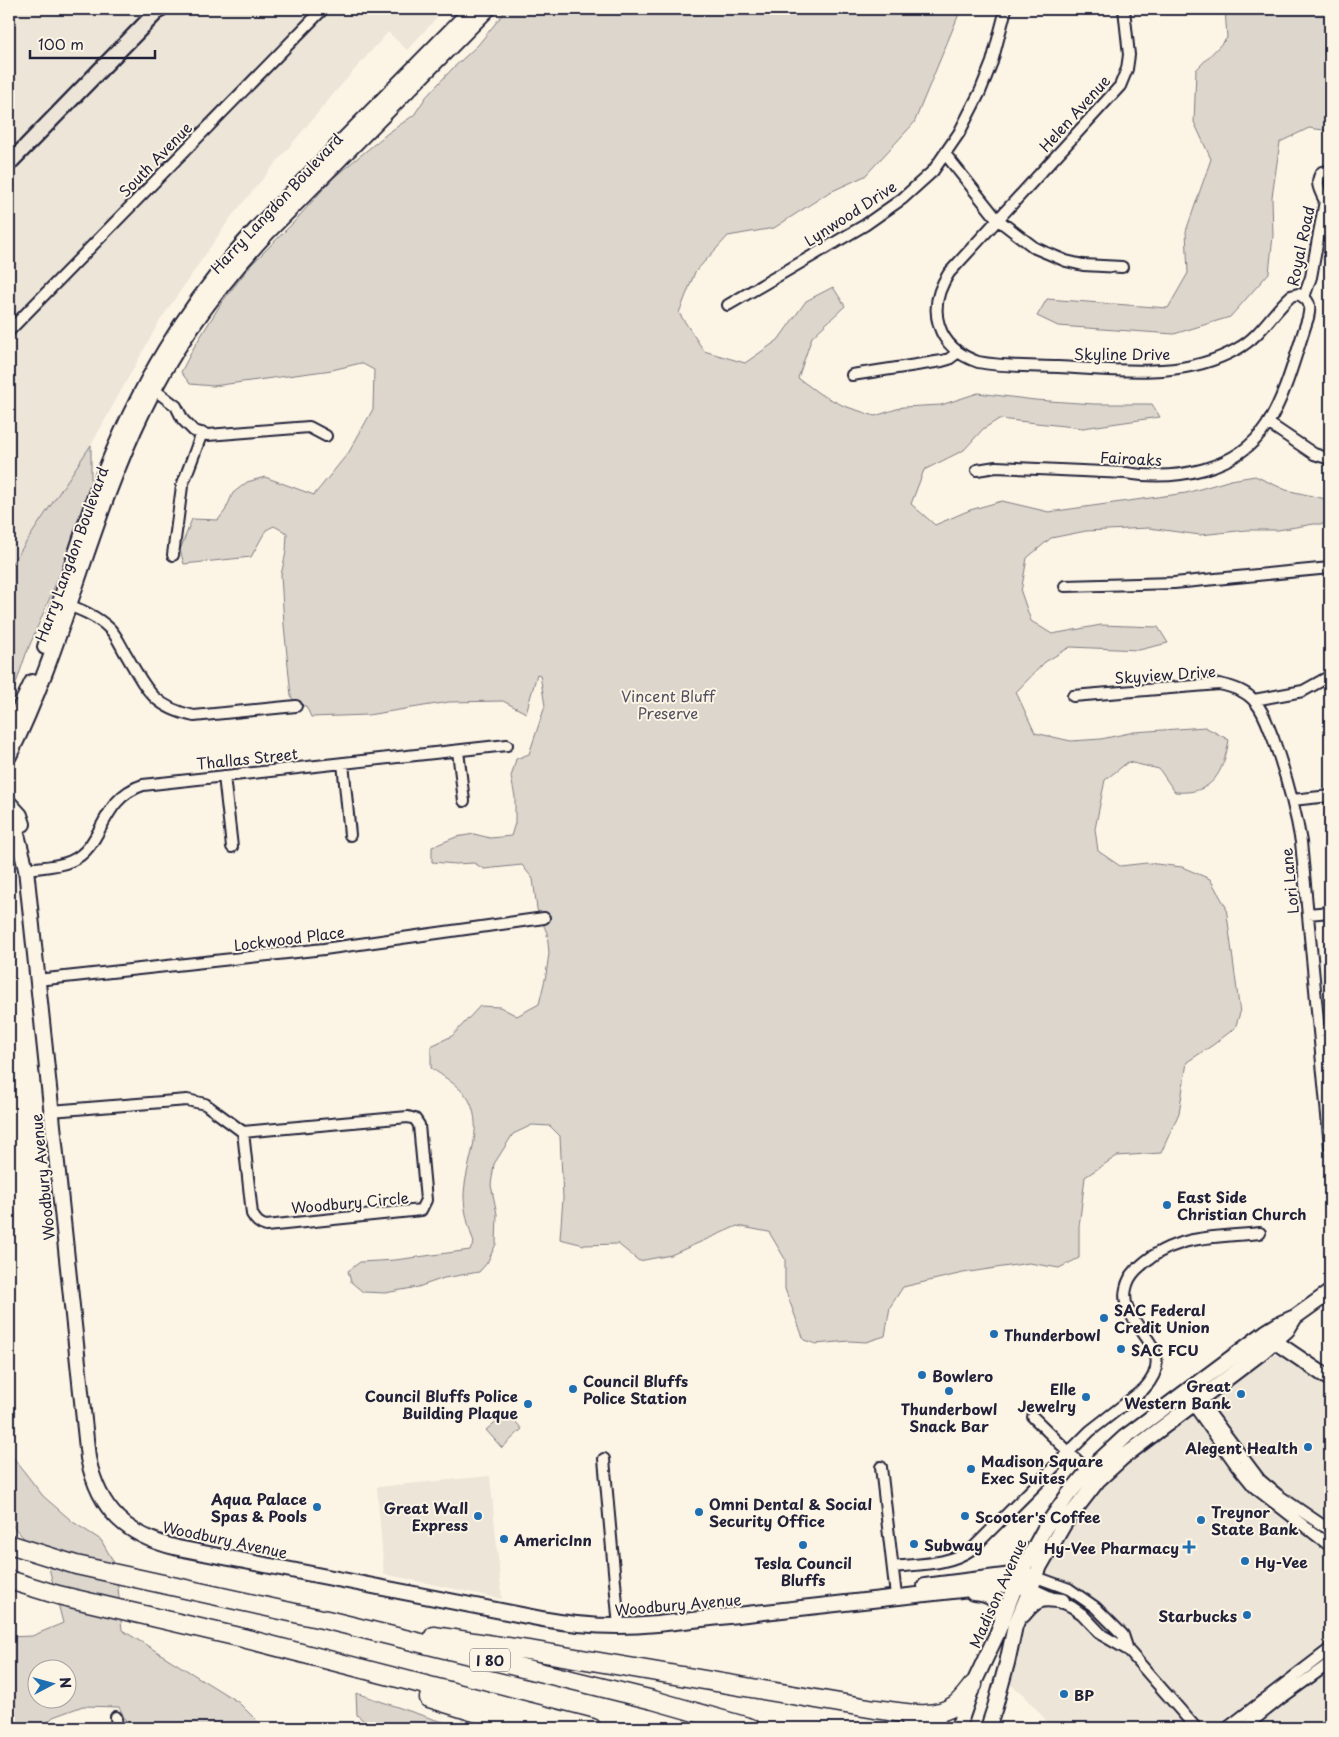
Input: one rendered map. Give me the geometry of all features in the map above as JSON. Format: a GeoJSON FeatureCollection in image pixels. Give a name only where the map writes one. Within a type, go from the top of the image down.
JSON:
{"type":"FeatureCollection","features":[{"type":"Feature","properties":{"kind":"highway","name":"I 80"},"geometry":{"type":"LineString","coordinates":[[9,1544],[76,1565],[327,1620],[653,1700],[751,1728]]}},
{"type":"Feature","properties":{"kind":"highway"},"geometry":{"type":"LineString","coordinates":[[9,1580],[58,1595],[243,1638],[592,1728]]}},
{"type":"Feature","properties":{"kind":"highway"},"geometry":{"type":"LineString","coordinates":[[327,1620],[534,1651],[875,1709],[925,1714],[940,1712],[957,1704],[973,1684]]}},
{"type":"Feature","properties":{"kind":"highway"},"geometry":{"type":"LineString","coordinates":[[243,1638],[526,1728]]}},
{"type":"Feature","properties":{"kind":"highway"},"geometry":{"type":"LineString","coordinates":[[875,1709],[940,1728]]}},
{"type":"Feature","properties":{"kind":"main road","name":"Harry Langdon Boulevard"},"geometry":{"type":"LineString","coordinates":[[9,731],[65,604],[143,411],[158,360],[194,304],[238,248],[472,9]]}},
{"type":"Feature","properties":{"kind":"main road","name":"Harry Langdon Boulevard"},"geometry":{"type":"LineString","coordinates":[[150,386],[196,318],[244,258],[289,209],[488,9]]}},
{"type":"Feature","properties":{"kind":"main road","name":"Harry Langdon Boulevard"},"geometry":{"type":"LineString","coordinates":[[9,756],[33,704],[65,604]]}},
{"type":"Feature","properties":{"kind":"main road","name":"Woodbury Avenue"},"geometry":{"type":"LineString","coordinates":[[9,803],[20,815],[27,842],[26,869],[88,1458],[98,1491],[108,1507],[134,1531],[148,1539],[178,1548],[548,1620],[619,1627],[896,1596],[957,1592],[1006,1585],[1018,1579]]}},
{"type":"Feature","properties":{"kind":"main road","name":"Woodbury Avenue"},"geometry":{"type":"LineString","coordinates":[[9,816],[15,827],[26,869]]}},
{"type":"Feature","properties":{"kind":"main road","name":"Madison Avenue"},"geometry":{"type":"LineString","coordinates":[[958,1728],[973,1684],[1002,1621],[1018,1579],[1054,1515],[1093,1476],[1125,1437],[1187,1390],[1270,1336],[1287,1330],[1295,1317],[1330,1292]]}},
{"type":"Feature","properties":{"kind":"main road","name":"Madison Avenue"},"geometry":{"type":"LineString","coordinates":[[988,1728],[1007,1663],[1015,1626],[1033,1582],[1040,1566],[1093,1476],[1126,1455],[1195,1402],[1270,1336]]}},
{"type":"Feature","properties":{"kind":"main road"},"geometry":{"type":"LineString","coordinates":[[1270,1336],[1330,1379]]}},
{"type":"Feature","properties":{"kind":"main road","name":"Woodbury Avenue"},"geometry":{"type":"LineString","coordinates":[[896,1596],[922,1586],[1018,1579],[1033,1582]]}},
{"type":"Feature","properties":{"kind":"main road"},"geometry":{"type":"LineString","coordinates":[[957,1592],[981,1593],[993,1598],[1000,1607],[1002,1621]]}},
{"type":"Feature","properties":{"kind":"main road"},"geometry":{"type":"LineString","coordinates":[[1015,1626],[1039,1600],[1049,1598],[1062,1601]]}},
{"type":"Feature","properties":{"kind":"street","name":"South Avenue"},"geometry":{"type":"LineString","coordinates":[[9,331],[324,9]]}},
{"type":"Feature","properties":{"kind":"street","name":"Lynwood Drive"},"geometry":{"type":"LineString","coordinates":[[728,304],[879,216],[924,181],[946,154],[980,92],[996,48],[1006,9]]}},
{"type":"Feature","properties":{"kind":"street","name":"Helen Avenue"},"geometry":{"type":"LineString","coordinates":[[997,219],[1120,86],[1127,69],[1129,55],[1124,9]]}},
{"type":"Feature","properties":{"kind":"street"},"geometry":{"type":"LineString","coordinates":[[946,154],[997,219],[1035,248],[1054,257],[1083,265],[1122,266]]}},
{"type":"Feature","properties":{"kind":"street","name":"Royal Road"},"geometry":{"type":"LineString","coordinates":[[1304,297],[1311,277],[1328,198],[1318,185],[1318,179],[1322,172],[1330,171]]}},
{"type":"Feature","properties":{"kind":"street","name":"Skyline Drive"},"geometry":{"type":"LineString","coordinates":[[997,219],[949,274],[939,290],[936,308],[938,323],[950,345],[966,358],[987,364],[1119,370],[1167,370],[1210,361],[1238,349],[1258,334],[1291,296],[1298,294],[1304,297]]}},
{"type":"Feature","properties":{"kind":"street"},"geometry":{"type":"LineString","coordinates":[[1304,297],[1310,304],[1308,318],[1279,403],[1268,423],[1314,454],[1330,460]]}},
{"type":"Feature","properties":{"kind":"street"},"geometry":{"type":"LineString","coordinates":[[852,375],[942,361],[949,359],[958,352]]}},
{"type":"Feature","properties":{"kind":"street"},"geometry":{"type":"LineString","coordinates":[[150,386],[176,406],[183,420],[194,431],[208,435],[309,427],[326,436]]}},
{"type":"Feature","properties":{"kind":"street","name":"Fairoaks"},"geometry":{"type":"LineString","coordinates":[[977,470],[996,466],[1126,473],[1146,476],[1194,472],[1219,464],[1235,456],[1258,436],[1268,423]]}},
{"type":"Feature","properties":{"kind":"street"},"geometry":{"type":"LineString","coordinates":[[173,555],[182,486],[202,433]]}},
{"type":"Feature","properties":{"kind":"street"},"geometry":{"type":"LineString","coordinates":[[1065,586],[1174,582],[1330,568]]}},
{"type":"Feature","properties":{"kind":"street"},"geometry":{"type":"LineString","coordinates":[[65,604],[94,617],[111,631],[155,699],[166,708],[177,713],[194,716],[296,706]]}},
{"type":"Feature","properties":{"kind":"street"},"geometry":{"type":"LineString","coordinates":[[1254,700],[1303,691],[1330,676]]}},
{"type":"Feature","properties":{"kind":"street","name":"Skyview Drive"},"geometry":{"type":"LineString","coordinates":[[1073,696],[1214,683],[1234,687],[1254,700]]}},
{"type":"Feature","properties":{"kind":"street","name":"Lori Lane"},"geometry":{"type":"LineString","coordinates":[[1254,700],[1270,731],[1286,775],[1301,842],[1330,1147]]}},
{"type":"Feature","properties":{"kind":"street","name":"Thallas Street"},"geometry":{"type":"LineString","coordinates":[[26,869],[62,864],[78,857],[88,846],[118,799],[133,788],[143,785],[507,745]]}},
{"type":"Feature","properties":{"kind":"street"},"geometry":{"type":"LineString","coordinates":[[458,751],[464,801]]}},
{"type":"Feature","properties":{"kind":"street"},"geometry":{"type":"LineString","coordinates":[[343,763],[350,835]]}},
{"type":"Feature","properties":{"kind":"street"},"geometry":{"type":"LineString","coordinates":[[224,776],[232,847]]}},
{"type":"Feature","properties":{"kind":"street"},"geometry":{"type":"LineString","coordinates":[[1292,800],[1330,796]]}},
{"type":"Feature","properties":{"kind":"street"},"geometry":{"type":"LineString","coordinates":[[1308,914],[1330,912]]}},
{"type":"Feature","properties":{"kind":"street","name":"Lockwood Place"},"geometry":{"type":"LineString","coordinates":[[37,980],[324,949],[544,918]]}},
{"type":"Feature","properties":{"kind":"street"},"geometry":{"type":"LineString","coordinates":[[1319,1031],[1330,1030]]}},
{"type":"Feature","properties":{"kind":"street"},"geometry":{"type":"LineString","coordinates":[[51,1111],[187,1100],[204,1104],[243,1132]]}},
{"type":"Feature","properties":{"kind":"street","name":"Woodbury Circle"},"geometry":{"type":"LineString","coordinates":[[392,1118],[412,1118],[417,1121],[419,1126],[426,1200],[421,1210],[418,1211],[266,1226],[260,1224],[252,1214],[243,1132],[392,1118]]}},
{"type":"Feature","properties":{"kind":"street"},"geometry":{"type":"LineString","coordinates":[[893,1567],[947,1561],[966,1554],[979,1544],[1068,1452],[1104,1419],[1144,1389],[1155,1374],[1156,1366],[1154,1349],[1131,1315],[1126,1302],[1127,1283],[1132,1274],[1152,1256],[1173,1244],[1192,1240],[1260,1233]]}},
{"type":"Feature","properties":{"kind":"street"},"geometry":{"type":"LineString","coordinates":[[1187,1390],[1254,1487],[1330,1546]]}},
{"type":"Feature","properties":{"kind":"street"},"geometry":{"type":"LineString","coordinates":[[1195,1402],[1260,1480],[1278,1495],[1325,1527],[1330,1533]]}},
{"type":"Feature","properties":{"kind":"street"},"geometry":{"type":"LineString","coordinates":[[1033,1417],[1093,1476]]}},
{"type":"Feature","properties":{"kind":"street"},"geometry":{"type":"LineString","coordinates":[[604,1459],[619,1627]]}},
{"type":"Feature","properties":{"kind":"street"},"geometry":{"type":"LineString","coordinates":[[882,1467],[896,1596]]}},
{"type":"Feature","properties":{"kind":"street"},"geometry":{"type":"LineString","coordinates":[[1033,1582],[1082,1614],[1102,1635],[1128,1650],[1196,1728]]}},
{"type":"Feature","properties":{"kind":"street"},"geometry":{"type":"LineString","coordinates":[[1033,1582],[1069,1589],[1095,1607],[1123,1635],[1128,1650]]}},
{"type":"Feature","properties":{"kind":"street"},"geometry":{"type":"LineString","coordinates":[[1227,1728],[1330,1649]]}},
{"type":"Feature","properties":{"kind":"street"},"geometry":{"type":"LineString","coordinates":[[1244,1728],[1330,1663]]}},
{"type":"Feature","properties":{"kind":"street"},"geometry":{"type":"LineString","coordinates":[[116,1717],[117,1728]]}},
{"type":"Feature","properties":{"kind":"shaded area"},"geometry":{"type":"Polygon","coordinates":[[[9,9],[445,9],[407,50],[388,32],[335,92],[231,217],[159,322],[91,445],[9,568],[9,9]]]}},
{"type":"Feature","properties":{"kind":"shaded area"},"geometry":{"type":"Polygon","coordinates":[[[1272,1354],[1282,1356],[1330,1390],[1330,1728],[1053,1728],[1023,1694],[1006,1681],[1054,1552],[1081,1513],[1126,1462],[1272,1354]]]}},
{"type":"Feature","properties":{"kind":"shaded area"},"geometry":{"type":"Polygon","coordinates":[[[490,1476],[502,1599],[384,1574],[377,1487],[490,1476]]]}},
{"type":"Feature","properties":{"kind":"green space","name":"Vincent Bluff Preserve"},"geometry":{"type":"Polygon","coordinates":[[[507,9],[961,9],[914,123],[865,176],[828,193],[774,228],[728,236],[695,272],[679,313],[704,351],[745,363],[778,340],[806,301],[833,287],[845,306],[812,337],[798,378],[820,394],[844,406],[875,416],[903,407],[941,405],[978,393],[1035,400],[1094,404],[1152,404],[1160,417],[1083,428],[999,419],[983,429],[964,450],[924,470],[911,504],[935,525],[970,510],[1002,501],[1049,512],[1186,493],[1231,480],[1255,476],[1286,490],[1330,500],[1330,524],[1314,524],[1278,530],[1247,530],[1200,535],[1149,528],[1086,531],[1051,538],[1027,558],[1021,592],[1031,621],[1052,634],[1101,625],[1158,627],[1168,643],[1139,650],[1070,647],[1045,662],[1016,692],[1035,733],[1071,741],[1101,739],[1134,732],[1205,727],[1229,740],[1227,752],[1219,772],[1214,780],[1199,790],[1175,792],[1159,769],[1128,762],[1105,780],[1095,829],[1098,851],[1120,866],[1147,863],[1182,867],[1210,879],[1226,907],[1240,1013],[1235,1028],[1187,1062],[1179,1113],[1161,1153],[1117,1156],[1085,1177],[1079,1227],[1079,1258],[1059,1268],[1029,1263],[963,1273],[903,1287],[890,1307],[885,1336],[866,1342],[849,1341],[816,1344],[804,1340],[785,1289],[785,1259],[769,1232],[737,1226],[671,1255],[639,1261],[618,1244],[584,1245],[560,1239],[563,1198],[560,1136],[550,1126],[532,1125],[513,1134],[494,1164],[491,1185],[497,1214],[496,1244],[487,1263],[479,1272],[444,1278],[418,1287],[385,1293],[363,1292],[351,1282],[348,1271],[360,1262],[395,1260],[470,1250],[474,1243],[464,1201],[465,1183],[475,1135],[473,1112],[469,1100],[462,1091],[431,1068],[431,1046],[452,1036],[480,1006],[500,1007],[517,1016],[539,1004],[549,953],[547,933],[537,909],[533,879],[522,865],[484,869],[474,863],[432,862],[432,847],[456,837],[474,834],[490,838],[511,836],[515,823],[515,797],[511,777],[516,759],[529,754],[545,706],[540,675],[537,674],[526,713],[503,701],[449,702],[368,715],[311,717],[306,706],[296,706],[291,696],[281,575],[286,552],[287,533],[274,526],[266,530],[251,557],[184,564],[180,550],[192,519],[218,520],[225,511],[233,493],[247,482],[265,477],[314,495],[349,452],[373,409],[374,370],[361,363],[332,370],[213,386],[190,384],[181,372],[222,302],[251,265],[294,222],[333,178],[388,133],[414,115],[426,97],[478,45],[507,9]]]}},
{"type":"Feature","properties":{"kind":"green space"},"geometry":{"type":"Polygon","coordinates":[[[1225,9],[1330,9],[1330,131],[1309,128],[1280,142],[1272,197],[1273,236],[1269,273],[1230,317],[1174,334],[1058,326],[1037,316],[1047,299],[1168,308],[1188,273],[1186,231],[1211,159],[1194,122],[1196,70],[1227,38],[1225,9]]]}},
{"type":"Feature","properties":{"kind":"green space"},"geometry":{"type":"Polygon","coordinates":[[[91,445],[91,480],[62,569],[26,654],[9,704],[9,568],[91,445]]]}},
{"type":"Feature","properties":{"kind":"green space"},"geometry":{"type":"Polygon","coordinates":[[[507,1412],[522,1429],[502,1448],[486,1430],[507,1412]]]}},
{"type":"Feature","properties":{"kind":"green space"},"geometry":{"type":"Polygon","coordinates":[[[9,1452],[43,1496],[73,1522],[101,1540],[116,1566],[122,1630],[238,1702],[264,1728],[129,1728],[119,1707],[83,1706],[78,1708],[78,1660],[28,1660],[28,1710],[72,1710],[53,1717],[42,1728],[9,1728],[9,1637],[32,1636],[63,1623],[48,1564],[9,1522],[9,1452]]]}},
{"type":"Feature","properties":{"kind":"green space"},"geometry":{"type":"Polygon","coordinates":[[[356,1693],[436,1720],[468,1728],[372,1728],[357,1715],[356,1693]]]}},
{"type":"Feature","properties":{"kind":"railway"},"geometry":{"type":"LineString","coordinates":[[9,152],[148,9]]}},
{"type":"Feature","properties":{"kind":"railway"},"geometry":{"type":"LineString","coordinates":[[9,175],[171,9]]}},
{"type":"Feature","properties":{"kind":"place","name":"East Side Christian Church"},"geometry":{"type":"Point","coordinates":[1167,1205]}},
{"type":"Feature","properties":{"kind":"place","name":"SAC Federal Credit Union"},"geometry":{"type":"Point","coordinates":[1104,1318]}},
{"type":"Feature","properties":{"kind":"place","name":"Thunderbowl"},"geometry":{"type":"Point","coordinates":[994,1334]}},
{"type":"Feature","properties":{"kind":"place","name":"SAC FCU"},"geometry":{"type":"Point","coordinates":[1121,1349]}},
{"type":"Feature","properties":{"kind":"place","name":"Bowlero"},"geometry":{"type":"Point","coordinates":[922,1375]}},
{"type":"Feature","properties":{"kind":"place","name":"Council Bluffs Police Station"},"geometry":{"type":"Point","coordinates":[573,1389]}},
{"type":"Feature","properties":{"kind":"place","name":"Thunderbowl Snack Bar"},"geometry":{"type":"Point","coordinates":[949,1391]}},
{"type":"Feature","properties":{"kind":"place","name":"Great Western Bank"},"geometry":{"type":"Point","coordinates":[1241,1394]}},
{"type":"Feature","properties":{"kind":"place","name":"Elle Jewelry"},"geometry":{"type":"Point","coordinates":[1086,1397]}},
{"type":"Feature","properties":{"kind":"place","name":"Council Bluffs Police Building Plaque"},"geometry":{"type":"Point","coordinates":[528,1404]}},
{"type":"Feature","properties":{"kind":"place","name":"Alegent Health"},"geometry":{"type":"Point","coordinates":[1308,1447]}},
{"type":"Feature","properties":{"kind":"place","name":"Madison Square Exec Suites"},"geometry":{"type":"Point","coordinates":[971,1469]}},
{"type":"Feature","properties":{"kind":"place","name":"Aqua Palace Spas & Pools"},"geometry":{"type":"Point","coordinates":[317,1507]}},
{"type":"Feature","properties":{"kind":"place","name":"Omni Dental & Social Security Office"},"geometry":{"type":"Point","coordinates":[699,1512]}},
{"type":"Feature","properties":{"kind":"place","name":"Great Wall Express"},"geometry":{"type":"Point","coordinates":[478,1516]}},
{"type":"Feature","properties":{"kind":"place","name":"Scooter's Coffee"},"geometry":{"type":"Point","coordinates":[965,1516]}},
{"type":"Feature","properties":{"kind":"place","name":"Treynor State Bank"},"geometry":{"type":"Point","coordinates":[1201,1520]}},
{"type":"Feature","properties":{"kind":"place","name":"AmericInn"},"geometry":{"type":"Point","coordinates":[504,1539]}},
{"type":"Feature","properties":{"kind":"place","name":"Subway"},"geometry":{"type":"Point","coordinates":[914,1544]}},
{"type":"Feature","properties":{"kind":"place","name":"Tesla Council Bluffs"},"geometry":{"type":"Point","coordinates":[803,1545]}},
{"type":"Feature","properties":{"kind":"place","name":"Hy-Vee Pharmacy"},"geometry":{"type":"Point","coordinates":[1189,1547]}},
{"type":"Feature","properties":{"kind":"place","name":"Hy-Vee"},"geometry":{"type":"Point","coordinates":[1245,1561]}},
{"type":"Feature","properties":{"kind":"place","name":"Starbucks"},"geometry":{"type":"Point","coordinates":[1247,1615]}},
{"type":"Feature","properties":{"kind":"place","name":"BP"},"geometry":{"type":"Point","coordinates":[1064,1694]}}]}
